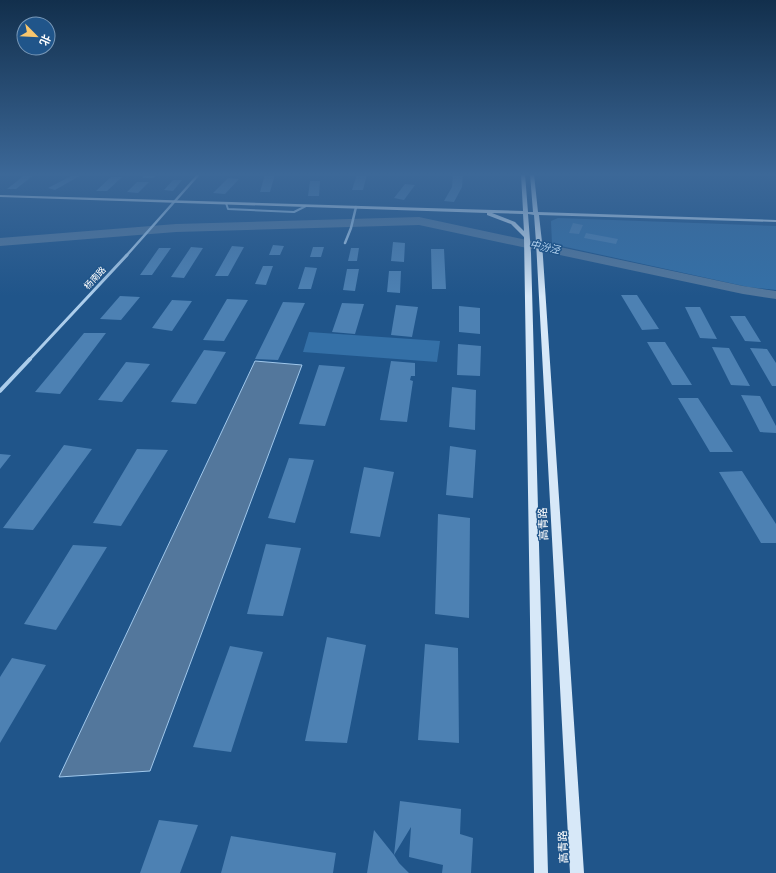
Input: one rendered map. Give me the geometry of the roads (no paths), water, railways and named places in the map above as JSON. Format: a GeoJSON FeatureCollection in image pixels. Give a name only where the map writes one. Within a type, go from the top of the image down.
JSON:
{"type":"FeatureCollection","features":[{"type":"Feature","properties":{"kind":"main road"},"geometry":{"type":"LineString","coordinates":[[491,215],[513,223],[527,238]]}},
{"type":"Feature","properties":{"kind":"main road","name":"高青路"},"geometry":{"type":"LineString","coordinates":[[526,215],[541,873]]}},
{"type":"Feature","properties":{"kind":"main road","name":"高青路"},"geometry":{"type":"LineString","coordinates":[[536,215],[577,873]]}},
{"type":"Feature","properties":{"kind":"main road"},"geometry":{"type":"LineString","coordinates":[[618,215],[776,220]]}},
{"type":"Feature","properties":{"kind":"street","name":"杨南路"},"geometry":{"type":"LineString","coordinates":[[0,391],[164,215]]}},
{"type":"Feature","properties":{"kind":"street"},"geometry":{"type":"LineString","coordinates":[[345,243],[355,215]]}},
{"type":"Feature","properties":{"kind":"waterway","name":"中汾泾"},"geometry":{"type":"LineString","coordinates":[[0,242],[176,228],[419,221],[743,290],[776,295]]}}]}
